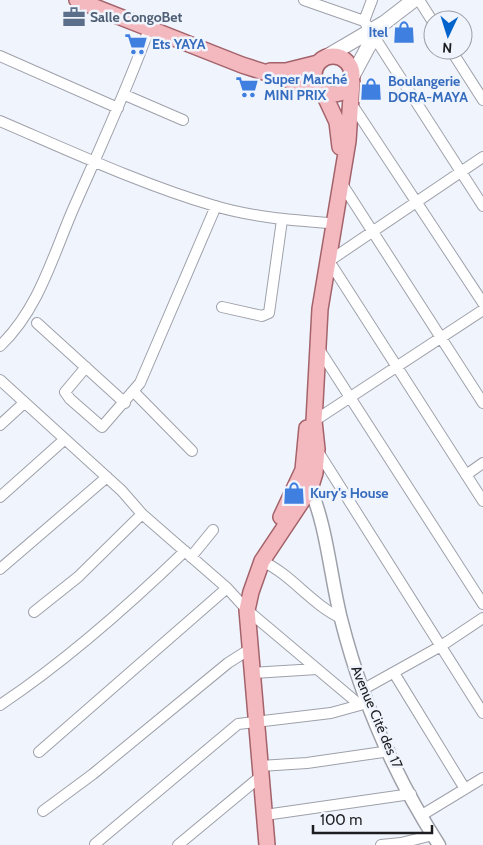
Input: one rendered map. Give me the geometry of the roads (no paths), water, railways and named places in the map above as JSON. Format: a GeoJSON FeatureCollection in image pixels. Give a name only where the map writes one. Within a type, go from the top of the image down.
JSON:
{"type":"FeatureCollection","features":[{"type":"Feature","properties":{"kind":"main road"},"geometry":{"type":"LineString","coordinates":[[77,0],[258,70],[330,94],[340,93],[348,88],[369,30]]}},
{"type":"Feature","properties":{"kind":"main road"},"geometry":{"type":"LineString","coordinates":[[263,560],[310,489],[307,470],[314,310],[336,184],[340,144],[337,122],[314,79],[314,71],[322,60],[369,30],[384,23],[414,0]]}},
{"type":"Feature","properties":{"kind":"main road"},"geometry":{"type":"LineString","coordinates":[[258,70],[286,71],[337,56],[347,62],[352,79],[352,103],[342,184],[328,260],[317,345],[314,421],[316,449],[307,470],[274,528],[251,592],[247,610],[267,845]]}},
{"type":"Feature","properties":{"kind":"street"},"geometry":{"type":"LineString","coordinates":[[304,0],[369,30],[483,206]]}},
{"type":"Feature","properties":{"kind":"street"},"geometry":{"type":"LineString","coordinates":[[369,30],[372,0]]}},
{"type":"Feature","properties":{"kind":"street"},"geometry":{"type":"LineString","coordinates":[[0,346],[15,332],[36,298],[94,160],[125,95],[149,29]]}},
{"type":"Feature","properties":{"kind":"street"},"geometry":{"type":"LineString","coordinates":[[0,56],[118,108]]}},
{"type":"Feature","properties":{"kind":"street"},"geometry":{"type":"LineString","coordinates":[[457,60],[483,100]]}},
{"type":"Feature","properties":{"kind":"street"},"geometry":{"type":"LineString","coordinates":[[125,95],[183,120]]}},
{"type":"Feature","properties":{"kind":"street"},"geometry":{"type":"LineString","coordinates":[[352,103],[483,304]]}},
{"type":"Feature","properties":{"kind":"street"},"geometry":{"type":"LineString","coordinates":[[0,121],[94,160],[216,206],[282,220],[328,222]]}},
{"type":"Feature","properties":{"kind":"street"},"geometry":{"type":"LineString","coordinates":[[483,157],[328,260],[483,501]]}},
{"type":"Feature","properties":{"kind":"street"},"geometry":{"type":"LineString","coordinates":[[342,184],[483,403]]}},
{"type":"Feature","properties":{"kind":"street"},"geometry":{"type":"LineString","coordinates":[[86,367],[65,390],[70,399],[101,427],[134,392],[153,354],[216,206]]}},
{"type":"Feature","properties":{"kind":"street"},"geometry":{"type":"LineString","coordinates":[[222,307],[262,316],[269,312],[282,220]]}},
{"type":"Feature","properties":{"kind":"street"},"geometry":{"type":"LineString","coordinates":[[314,421],[483,310]]}},
{"type":"Feature","properties":{"kind":"street"},"geometry":{"type":"LineString","coordinates":[[37,323],[125,403]]}},
{"type":"Feature","properties":{"kind":"street"},"geometry":{"type":"LineString","coordinates":[[317,345],[483,604]]}},
{"type":"Feature","properties":{"kind":"street"},"geometry":{"type":"LineString","coordinates":[[0,380],[107,477],[142,514],[227,588],[247,610],[317,669],[364,704]]}},
{"type":"Feature","properties":{"kind":"street"},"geometry":{"type":"LineString","coordinates":[[134,392],[192,451]]}},
{"type":"Feature","properties":{"kind":"street"},"geometry":{"type":"LineString","coordinates":[[0,425],[24,403]]}},
{"type":"Feature","properties":{"kind":"street"},"geometry":{"type":"LineString","coordinates":[[0,497],[66,439]]}},
{"type":"Feature","properties":{"kind":"street"},"geometry":{"type":"LineString","coordinates":[[316,449],[483,713]]}},
{"type":"Feature","properties":{"kind":"street"},"geometry":{"type":"LineString","coordinates":[[466,475],[483,463]]}},
{"type":"Feature","properties":{"kind":"street"},"geometry":{"type":"LineString","coordinates":[[307,470],[320,524]]}},
{"type":"Feature","properties":{"kind":"street"},"geometry":{"type":"LineString","coordinates":[[0,569],[107,477]]}},
{"type":"Feature","properties":{"kind":"street"},"geometry":{"type":"LineString","coordinates":[[310,489],[320,524]]}},
{"type":"Feature","properties":{"kind":"street"},"geometry":{"type":"LineString","coordinates":[[34,612],[78,577],[142,514]]}},
{"type":"Feature","properties":{"kind":"street","name":"Avenue Cité des 17"},"geometry":{"type":"LineString","coordinates":[[320,524],[341,618],[362,690],[364,704],[436,840]]}},
{"type":"Feature","properties":{"kind":"street"},"geometry":{"type":"LineString","coordinates":[[0,705],[35,682],[188,554],[213,530]]}},
{"type":"Feature","properties":{"kind":"street"},"geometry":{"type":"LineString","coordinates":[[263,560],[276,568],[322,608],[341,618]]}},
{"type":"Feature","properties":{"kind":"street"},"geometry":{"type":"LineString","coordinates":[[38,752],[227,588]]}},
{"type":"Feature","properties":{"kind":"street"},"geometry":{"type":"LineString","coordinates":[[362,690],[441,646],[483,618]]}},
{"type":"Feature","properties":{"kind":"street"},"geometry":{"type":"LineString","coordinates":[[43,811],[93,774],[228,663],[250,649]]}},
{"type":"Feature","properties":{"kind":"street"},"geometry":{"type":"LineString","coordinates":[[252,673],[317,669]]}},
{"type":"Feature","properties":{"kind":"street"},"geometry":{"type":"LineString","coordinates":[[394,673],[465,790]]}},
{"type":"Feature","properties":{"kind":"street"},"geometry":{"type":"LineString","coordinates":[[95,844],[238,724],[256,720],[331,713],[364,704]]}},
{"type":"Feature","properties":{"kind":"street"},"geometry":{"type":"LineString","coordinates":[[178,845],[261,771],[390,751]]}},
{"type":"Feature","properties":{"kind":"street"},"geometry":{"type":"LineString","coordinates":[[422,815],[483,778]]}},
{"type":"Feature","properties":{"kind":"street"},"geometry":{"type":"LineString","coordinates":[[265,815],[411,794]]}},
{"type":"Feature","properties":{"kind":"street"},"geometry":{"type":"LineString","coordinates":[[381,845],[436,840]]}},
{"type":"Feature","properties":{"kind":"place","name":"Salle CongoBet"},"geometry":{"type":"Point","coordinates":[74,17]}},
{"type":"Feature","properties":{"kind":"place","name":"Itel"},"geometry":{"type":"Point","coordinates":[404,32]}},
{"type":"Feature","properties":{"kind":"place","name":"Ets YAYA"},"geometry":{"type":"Point","coordinates":[136,44]}},
{"type":"Feature","properties":{"kind":"place","name":"Super Marché MINI PRIX"},"geometry":{"type":"Point","coordinates":[247,87]}},
{"type":"Feature","properties":{"kind":"place","name":"Boulangerie DORA-MAYA"},"geometry":{"type":"Point","coordinates":[371,89]}},
{"type":"Feature","properties":{"kind":"place","name":"Kury's House"},"geometry":{"type":"Point","coordinates":[294,493]}}]}
